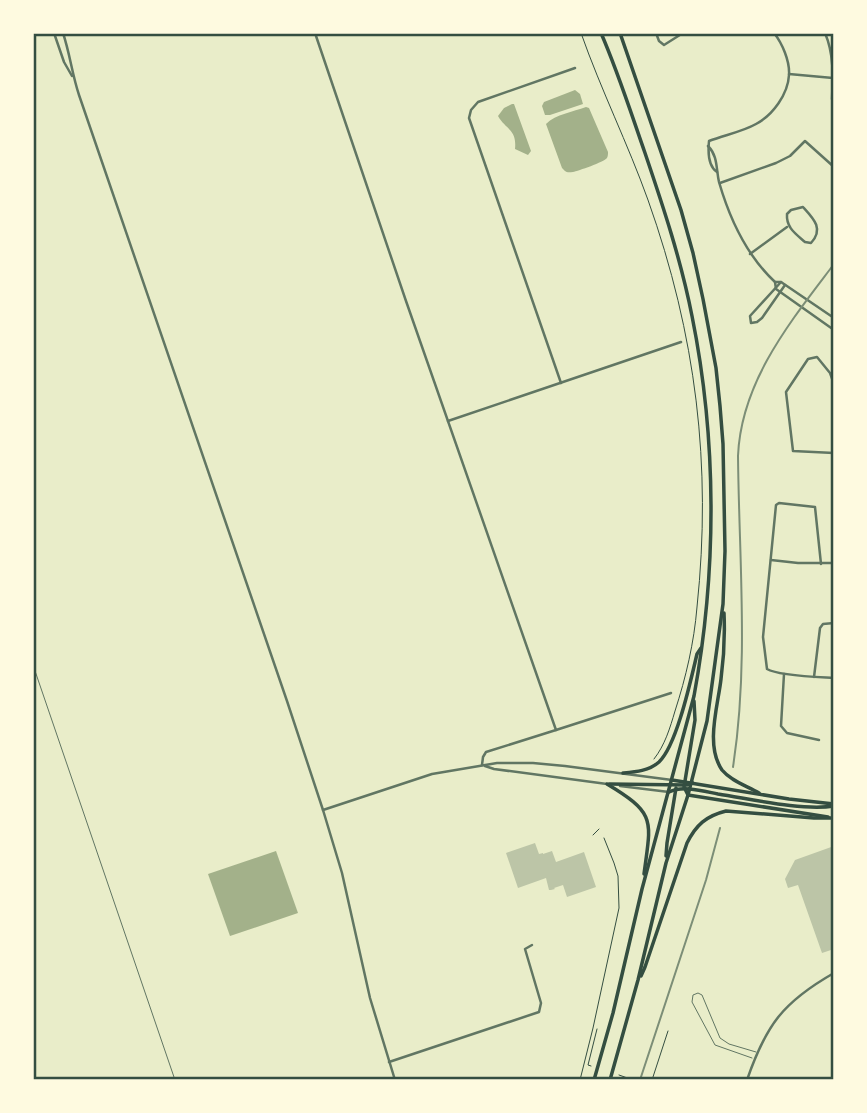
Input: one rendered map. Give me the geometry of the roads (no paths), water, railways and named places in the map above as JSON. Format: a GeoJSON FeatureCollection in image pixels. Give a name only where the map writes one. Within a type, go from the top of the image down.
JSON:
{"type":"FeatureCollection","features":[{"type":"Feature","properties":{"kind":"main road"},"geometry":{"type":"LineString","coordinates":[[601,33],[666,213],[687,295],[699,357],[710,451],[710,555],[706,621],[694,696],[674,786],[666,863]]}},
{"type":"Feature","properties":{"kind":"main road"},"geometry":{"type":"LineString","coordinates":[[620,33],[681,210],[696,263],[716,368],[723,444],[725,551],[724,640],[715,752],[718,762],[728,776],[759,793]]}},
{"type":"Feature","properties":{"kind":"main road"},"geometry":{"type":"LineString","coordinates":[[686,788],[692,782],[707,721],[723,604]]}},
{"type":"Feature","properties":{"kind":"main road"},"geometry":{"type":"LineString","coordinates":[[623,773],[653,766],[669,748],[683,711],[696,654],[702,646]]}},
{"type":"Feature","properties":{"kind":"main road"},"geometry":{"type":"LineString","coordinates":[[610,1080],[686,788],[695,720],[694,696]]}},
{"type":"Feature","properties":{"kind":"main road"},"geometry":{"type":"LineString","coordinates":[[692,782],[834,805]]}},
{"type":"Feature","properties":{"kind":"main road"},"geometry":{"type":"LineString","coordinates":[[607,784],[674,786],[787,804],[834,805]]}},
{"type":"Feature","properties":{"kind":"main road"},"geometry":{"type":"LineString","coordinates":[[607,784],[642,809],[648,822],[649,835],[642,889]]}},
{"type":"Feature","properties":{"kind":"main road"},"geometry":{"type":"LineString","coordinates":[[674,786],[833,818]]}},
{"type":"Feature","properties":{"kind":"main road"},"geometry":{"type":"LineString","coordinates":[[594,1080],[642,889],[669,792],[674,786]]}},
{"type":"Feature","properties":{"kind":"main road"},"geometry":{"type":"LineString","coordinates":[[638,980],[645,967],[687,843],[693,831],[705,819],[726,811],[833,818]]}},
{"type":"Feature","properties":{"kind":"street"},"geometry":{"type":"LineString","coordinates":[[54,33],[64,62],[74,78]]}},
{"type":"Feature","properties":{"kind":"street"},"geometry":{"type":"LineString","coordinates":[[63,33],[74,78],[323,810],[342,873],[366,985],[395,1080]]}},
{"type":"Feature","properties":{"kind":"street"},"geometry":{"type":"LineString","coordinates":[[315,33],[555,730]]}},
{"type":"Feature","properties":{"kind":"street"},"geometry":{"type":"LineString","coordinates":[[656,33],[664,45],[683,33]]}},
{"type":"Feature","properties":{"kind":"street"},"geometry":{"type":"LineString","coordinates":[[781,33],[775,35],[786,56],[789,74],[782,97],[771,114],[755,125],[709,141],[707,150],[737,231],[750,254],[775,282],[783,284],[834,319],[830,326]]}},
{"type":"Feature","properties":{"kind":"street"},"geometry":{"type":"LineString","coordinates":[[825,33],[830,44],[834,100]]}},
{"type":"Feature","properties":{"kind":"street"},"geometry":{"type":"LineString","coordinates":[[561,383],[469,118],[471,110],[478,102],[575,68]]}},
{"type":"Feature","properties":{"kind":"street"},"geometry":{"type":"LineString","coordinates":[[789,74],[833,78]]}},
{"type":"Feature","properties":{"kind":"street"},"geometry":{"type":"LineString","coordinates":[[720,183],[776,163],[790,156],[805,141],[834,167]]}},
{"type":"Feature","properties":{"kind":"street"},"geometry":{"type":"LineString","coordinates":[[803,207],[816,224],[818,236],[811,243],[805,242],[789,226],[787,214],[803,207]]}},
{"type":"Feature","properties":{"kind":"street"},"geometry":{"type":"LineString","coordinates":[[750,254],[789,226]]}},
{"type":"Feature","properties":{"kind":"street"},"geometry":{"type":"LineString","coordinates":[[775,282],[776,289],[834,330]]}},
{"type":"Feature","properties":{"kind":"street"},"geometry":{"type":"LineString","coordinates":[[783,284],[762,318],[751,323],[750,316],[783,284]]}},
{"type":"Feature","properties":{"kind":"street"},"geometry":{"type":"LineString","coordinates":[[448,421],[681,342]]}},
{"type":"Feature","properties":{"kind":"street"},"geometry":{"type":"LineString","coordinates":[[834,384],[830,373],[817,357],[808,359],[786,392],[793,451],[834,453]]}},
{"type":"Feature","properties":{"kind":"street"},"geometry":{"type":"LineString","coordinates":[[821,564],[815,507],[779,503],[776,505],[763,637],[766,666],[769,672],[834,678]]}},
{"type":"Feature","properties":{"kind":"street"},"geometry":{"type":"LineString","coordinates":[[771,560],[834,563]]}},
{"type":"Feature","properties":{"kind":"street"},"geometry":{"type":"LineString","coordinates":[[814,677],[820,628],[823,624],[834,623]]}},
{"type":"Feature","properties":{"kind":"street"},"geometry":{"type":"LineString","coordinates":[[784,674],[781,726],[786,733],[818,740]]}},
{"type":"Feature","properties":{"kind":"street"},"geometry":{"type":"LineString","coordinates":[[482,765],[486,752],[671,693]]}},
{"type":"Feature","properties":{"kind":"street"},"geometry":{"type":"LineString","coordinates":[[323,810],[432,774],[482,765],[533,763],[623,773],[674,786],[669,792],[494,769],[482,765]]}},
{"type":"Feature","properties":{"kind":"street"},"geometry":{"type":"LineString","coordinates":[[390,1062],[539,1012],[541,1003],[525,948],[532,945]]}},
{"type":"Feature","properties":{"kind":"street"},"geometry":{"type":"LineString","coordinates":[[747,1080],[756,1052],[768,1030],[787,1006],[803,992],[834,973]]}},
{"type":"Feature","properties":{"kind":"lane"},"geometry":{"type":"LineString","coordinates":[[33,665],[175,1080]]}},
{"type":"Feature","properties":{"kind":"lane"},"geometry":{"type":"LineString","coordinates":[[754,1059],[720,1048],[712,1041],[692,1002],[692,995],[701,993],[718,1035],[724,1042],[756,1052]]}},
{"type":"Feature","properties":{"kind":"tram line"},"geometry":{"type":"LineString","coordinates":[[733,767],[742,651],[738,456],[741,429],[748,402],[771,353],[834,264]]}},
{"type":"Feature","properties":{"kind":"tram line"},"geometry":{"type":"LineString","coordinates":[[640,1080],[706,880],[720,828]]}}]}
